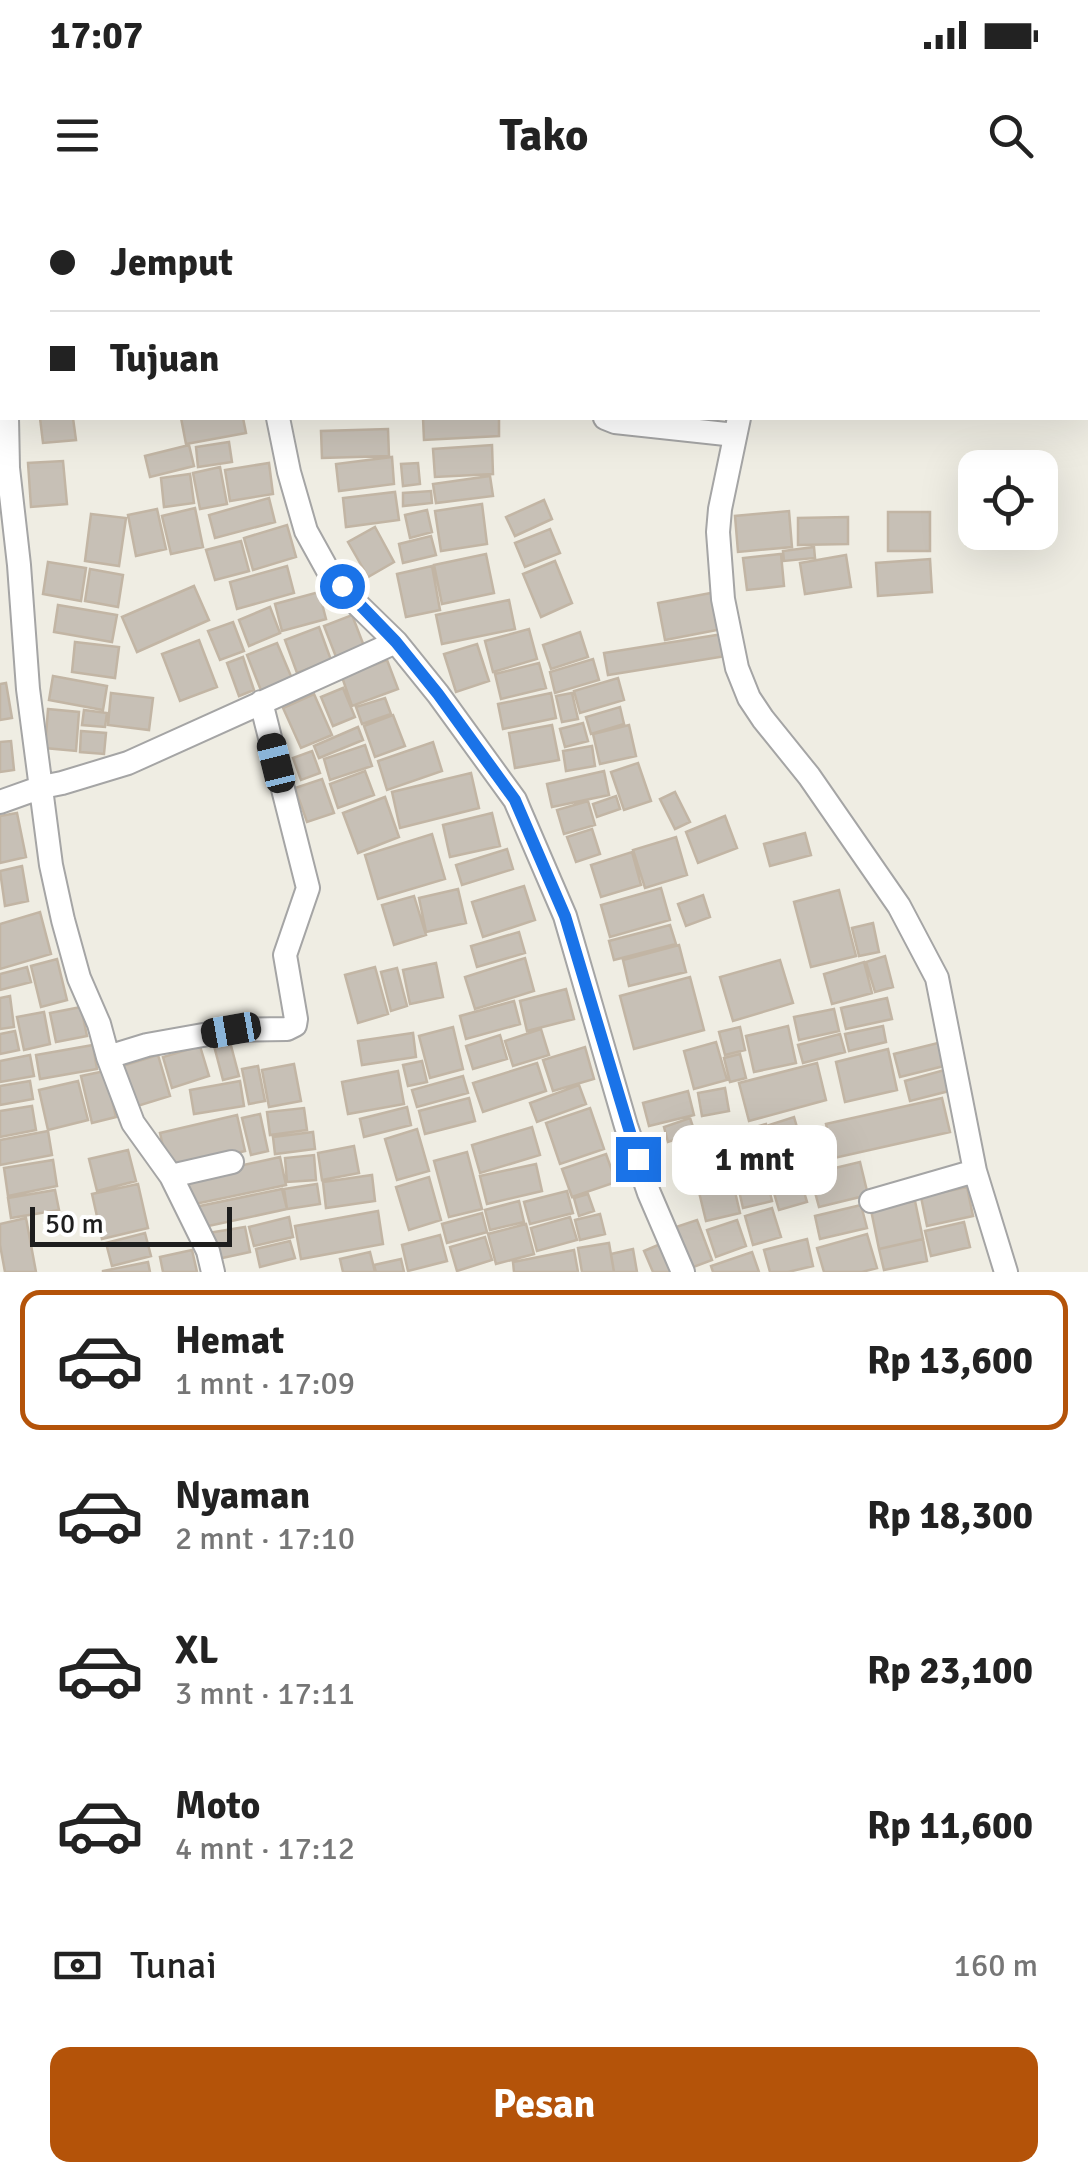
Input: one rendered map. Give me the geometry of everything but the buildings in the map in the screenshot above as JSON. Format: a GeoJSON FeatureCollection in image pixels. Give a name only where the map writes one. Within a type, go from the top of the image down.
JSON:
{"type":"FeatureCollection","features":[{"type":"Feature","properties":{"kind":"street"},"geometry":{"type":"LineString","coordinates":[[8,420],[8,468],[22,629],[51,865],[64,920],[79,978],[134,1123],[171,1176],[208,1251],[214,1272]]}},
{"type":"Feature","properties":{"kind":"street"},"geometry":{"type":"LineString","coordinates":[[278,420],[306,530],[327,569],[396,642],[515,800],[565,916],[626,1126],[683,1272]]}},
{"type":"Feature","properties":{"kind":"street"},"geometry":{"type":"LineString","coordinates":[[610,420],[737,426],[718,532],[723,599],[736,668],[762,719],[810,776],[900,906],[938,978],[975,1170],[1006,1272]]}},
{"type":"Feature","properties":{"kind":"street"},"geometry":{"type":"LineString","coordinates":[[0,802],[128,763],[396,642]]}},
{"type":"Feature","properties":{"kind":"street"},"geometry":{"type":"LineString","coordinates":[[108,1056],[231,1030],[287,1029],[295,1025],[285,955],[308,888],[261,702]]}},
{"type":"Feature","properties":{"kind":"street"},"geometry":{"type":"LineString","coordinates":[[171,1176],[232,1162]]}},
{"type":"Feature","properties":{"kind":"street"},"geometry":{"type":"LineString","coordinates":[[871,1200],[975,1170]]}},
{"type":"Feature","properties":{"kind":"route"},"geometry":{"type":"LineString","coordinates":[[342,586],[396,642],[515,800],[565,916],[638,1159]]}}]}
